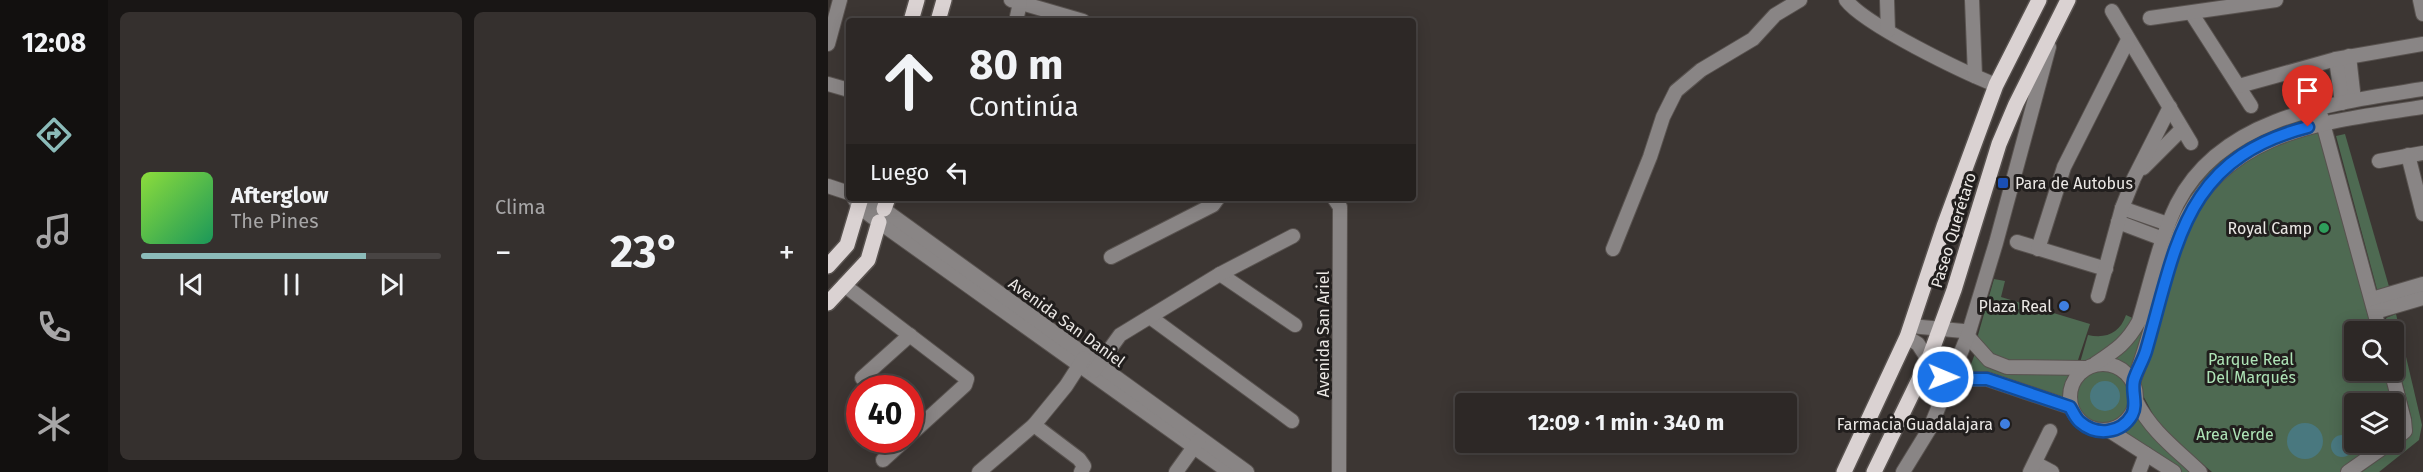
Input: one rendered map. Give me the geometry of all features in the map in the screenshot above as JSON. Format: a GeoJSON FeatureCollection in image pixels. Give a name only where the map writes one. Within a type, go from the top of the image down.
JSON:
{"type":"FeatureCollection","features":[{"type":"Feature","properties":{"kind":"main road"},"geometry":{"type":"LineString","coordinates":[[912,18],[917,0]]}},
{"type":"Feature","properties":{"kind":"main road"},"geometry":{"type":"LineString","coordinates":[[939,18],[944,0]]}},
{"type":"Feature","properties":{"kind":"main road","name":"Paseo Querétaro"},"geometry":{"type":"LineString","coordinates":[[1844,472],[1909,332],[1944,226],[1996,85],[2038,0]]}},
{"type":"Feature","properties":{"kind":"main road","name":"Paseo Querétaro"},"geometry":{"type":"LineString","coordinates":[[1874,472],[1928,361],[1940,330],[1999,144],[2016,104],[2068,0]]}},
{"type":"Feature","properties":{"kind":"main road"},"geometry":{"type":"LineString","coordinates":[[828,266],[847,244],[860,201]]}},
{"type":"Feature","properties":{"kind":"main road"},"geometry":{"type":"LineString","coordinates":[[828,303],[868,261],[884,210]]}},
{"type":"Feature","properties":{"kind":"street"},"geometry":{"type":"LineString","coordinates":[[828,44],[840,0]]}},
{"type":"Feature","properties":{"kind":"street"},"geometry":{"type":"LineString","coordinates":[[1613,249],[1663,117],[1676,91],[1701,70],[1753,39],[1775,15],[1800,0]]}},
{"type":"Feature","properties":{"kind":"street"},"geometry":{"type":"LineString","coordinates":[[1846,0],[1852,8],[1888,31],[1996,85]]}},
{"type":"Feature","properties":{"kind":"street"},"geometry":{"type":"LineString","coordinates":[[1887,0],[1888,31]]}},
{"type":"Feature","properties":{"kind":"street"},"geometry":{"type":"LineString","coordinates":[[1972,0],[1975,76]]}},
{"type":"Feature","properties":{"kind":"street"},"geometry":{"type":"LineString","coordinates":[[2150,18],[2192,14],[2276,0]]}},
{"type":"Feature","properties":{"kind":"street"},"geometry":{"type":"LineString","coordinates":[[2420,0],[2423,14]]}},
{"type":"Feature","properties":{"kind":"street"},"geometry":{"type":"LineString","coordinates":[[1016,18],[1016,1],[1073,18]]}},
{"type":"Feature","properties":{"kind":"street"},"geometry":{"type":"LineString","coordinates":[[2112,11],[2191,143]]}},
{"type":"Feature","properties":{"kind":"street"},"geometry":{"type":"LineString","coordinates":[[2192,14],[2251,106]]}},
{"type":"Feature","properties":{"kind":"street"},"geometry":{"type":"LineString","coordinates":[[1903,472],[1930,428],[1952,379],[1968,335],[1999,232],[2053,32]]}},
{"type":"Feature","properties":{"kind":"street"},"geometry":{"type":"LineString","coordinates":[[2038,249],[2064,167],[2128,40]]}},
{"type":"Feature","properties":{"kind":"street"},"geometry":{"type":"LineString","coordinates":[[2239,86],[2343,58],[2423,44]]}},
{"type":"Feature","properties":{"kind":"street"},"geometry":{"type":"LineString","coordinates":[[2343,58],[2348,101]]}},
{"type":"Feature","properties":{"kind":"street"},"geometry":{"type":"LineString","coordinates":[[828,84],[846,89]]}},
{"type":"Feature","properties":{"kind":"street"},"geometry":{"type":"LineString","coordinates":[[2136,401],[2133,414],[2126,422],[2110,431],[2093,430],[2079,422],[2070,407],[2069,396],[2071,385],[2077,376],[2124,345],[2139,321],[2168,224],[2190,182],[2209,162],[2232,144],[2276,120],[2348,101],[2423,89]]}},
{"type":"Feature","properties":{"kind":"street"},"geometry":{"type":"LineString","coordinates":[[2098,296],[2122,208],[2134,178],[2170,107]]}},
{"type":"Feature","properties":{"kind":"street"},"geometry":{"type":"LineString","coordinates":[[2133,382],[2145,352],[2181,230],[2207,186],[2225,168],[2265,142],[2323,123],[2423,107]]}},
{"type":"Feature","properties":{"kind":"street"},"geometry":{"type":"LineString","coordinates":[[2319,108],[2377,321]]}},
{"type":"Feature","properties":{"kind":"street"},"geometry":{"type":"LineString","coordinates":[[2134,178],[2182,129]]}},
{"type":"Feature","properties":{"kind":"street"},"geometry":{"type":"LineString","coordinates":[[2379,160],[2423,153]]}},
{"type":"Feature","properties":{"kind":"street"},"geometry":{"type":"LineString","coordinates":[[2408,155],[2423,214]]}},
{"type":"Feature","properties":{"kind":"street"},"geometry":{"type":"LineString","coordinates":[[828,186],[846,192]]}},
{"type":"Feature","properties":{"kind":"street","name":"Avenida San Daniel"},"geometry":{"type":"LineString","coordinates":[[862,201],[884,210],[1082,361],[1197,442],[1247,472]]}},
{"type":"Feature","properties":{"kind":"street"},"geometry":{"type":"LineString","coordinates":[[1111,257],[1213,205],[1216,201]]}},
{"type":"Feature","properties":{"kind":"street","name":"Avenida San Ariel"},"geometry":{"type":"LineString","coordinates":[[1336,201],[1340,207],[1339,472]]}},
{"type":"Feature","properties":{"kind":"street"},"geometry":{"type":"LineString","coordinates":[[2122,208],[2168,224]]}},
{"type":"Feature","properties":{"kind":"street"},"geometry":{"type":"LineString","coordinates":[[2118,222],[2163,238]]}},
{"type":"Feature","properties":{"kind":"street"},"geometry":{"type":"LineString","coordinates":[[1095,369],[1120,335],[1220,274],[1293,236]]}},
{"type":"Feature","properties":{"kind":"street"},"geometry":{"type":"LineString","coordinates":[[2017,242],[2106,269]]}},
{"type":"Feature","properties":{"kind":"street"},"geometry":{"type":"LineString","coordinates":[[1220,274],[1295,325]]}},
{"type":"Feature","properties":{"kind":"street"},"geometry":{"type":"LineString","coordinates":[[2373,306],[2423,284]]}},
{"type":"Feature","properties":{"kind":"street"},"geometry":{"type":"LineString","coordinates":[[844,285],[967,379],[965,385],[924,422]]}},
{"type":"Feature","properties":{"kind":"street"},"geometry":{"type":"LineString","coordinates":[[2373,306],[2423,298]]}},
{"type":"Feature","properties":{"kind":"street"},"geometry":{"type":"LineString","coordinates":[[1150,317],[1292,421]]}},
{"type":"Feature","properties":{"kind":"street"},"geometry":{"type":"LineString","coordinates":[[1909,332],[1957,329],[1968,335],[1989,360],[2007,367],[2110,364],[2124,370],[2133,382],[2136,401],[2145,418],[2156,432],[2200,472]]}},
{"type":"Feature","properties":{"kind":"street"},"geometry":{"type":"LineString","coordinates":[[1909,332],[1936,372],[1952,379],[1987,379],[2070,407]]}},
{"type":"Feature","properties":{"kind":"street"},"geometry":{"type":"LineString","coordinates":[[865,375],[910,335]]}},
{"type":"Feature","properties":{"kind":"street"},"geometry":{"type":"LineString","coordinates":[[979,472],[1034,425],[1066,386],[1082,361]]}},
{"type":"Feature","properties":{"kind":"street"},"geometry":{"type":"LineString","coordinates":[[1034,425],[1080,459],[1084,466],[1081,472]]}},
{"type":"Feature","properties":{"kind":"street"},"geometry":{"type":"LineString","coordinates":[[2050,431],[2032,467],[2052,472]]}},
{"type":"Feature","properties":{"kind":"street"},"geometry":{"type":"LineString","coordinates":[[2110,431],[2152,462],[2174,472]]}},
{"type":"Feature","properties":{"kind":"street"},"geometry":{"type":"LineString","coordinates":[[1176,472],[1197,442]]}},
{"type":"Feature","properties":{"kind":"street","name":"Avenida San Daniel"},"geometry":{"type":"LineString","coordinates":[[1197,442],[1229,472]]}},
{"type":"Feature","properties":{"kind":"street"},"geometry":{"type":"LineString","coordinates":[[883,460],[891,453]]}},
{"type":"Feature","properties":{"kind":"street"},"geometry":{"type":"LineString","coordinates":[[2348,472],[2375,453]]}},
{"type":"Feature","properties":{"kind":"street"},"geometry":{"type":"LineString","coordinates":[[2139,472],[2152,462]]}},
{"type":"Feature","properties":{"kind":"green space"},"geometry":{"type":"Polygon","coordinates":[[[2317,110],[2319,122],[2264,140],[2193,205],[2133,379],[2119,366],[2100,363],[2125,347],[2170,225],[2192,184],[2233,146],[2317,110]]]}},
{"type":"Feature","properties":{"kind":"green space","name":"Parque Real Del Marqués"},"geometry":{"type":"Polygon","coordinates":[[[2323,124],[2376,321],[2344,321],[2344,381],[2392,381],[2394,393],[2344,393],[2344,453],[2371,453],[2341,472],[2212,472],[2161,429],[2140,390],[2146,353],[2182,230],[2208,187],[2266,142],[2323,124]]]}},
{"type":"Feature","properties":{"kind":"green space"},"geometry":{"type":"Polygon","coordinates":[[[2345,134],[2390,290],[2378,293],[2336,136],[2345,134]]]}},
{"type":"Feature","properties":{"kind":"green space"},"geometry":{"type":"Polygon","coordinates":[[[1994,279],[2005,281],[2001,297],[2090,324],[2076,366],[2007,367],[1980,345],[1978,335],[1994,279]]]}},
{"type":"Feature","properties":{"kind":"green space"},"geometry":{"type":"Polygon","coordinates":[[[2396,314],[2398,321],[2387,321],[2386,318],[2396,314]]]}},
{"type":"Feature","properties":{"kind":"green space"},"geometry":{"type":"Polygon","coordinates":[[[2126,315],[2139,321],[2095,363],[2079,366],[2088,335],[2101,336],[2112,333],[2120,326],[2126,315]]]}},
{"type":"Feature","properties":{"kind":"green space"},"geometry":{"type":"Polygon","coordinates":[[[2404,348],[2422,425],[2419,440],[2404,452],[2404,441],[2412,420],[2402,381],[2404,381],[2404,348]]]}},
{"type":"Feature","properties":{"kind":"green space"},"geometry":{"type":"Polygon","coordinates":[[[1976,351],[1987,361],[2075,372],[2066,387],[2066,404],[1968,372],[1976,351]]]}},
{"type":"Feature","properties":{"kind":"green space"},"geometry":{"type":"Polygon","coordinates":[[[2098,368],[2110,368],[2125,376],[2133,391],[2133,403],[2125,418],[2110,426],[2098,426],[2083,418],[2075,403],[2075,391],[2083,376],[2098,368]]]}},
{"type":"Feature","properties":{"kind":"green space"},"geometry":{"type":"Polygon","coordinates":[[[2138,417],[2194,472],[2180,472],[2120,433],[2128,429],[2138,417]]]}},
{"type":"Feature","properties":{"kind":"green space"},"geometry":{"type":"Polygon","coordinates":[[[2388,453],[2403,453],[2379,472],[2362,472],[2388,453]]]}},
{"type":"Feature","properties":{"kind":"water"},"geometry":{"type":"Polygon","coordinates":[[[2105,381],[2116,385],[2120,396],[2116,407],[2105,411],[2094,407],[2090,396],[2094,385],[2105,381]]]}},
{"type":"Feature","properties":{"kind":"water"},"geometry":{"type":"Polygon","coordinates":[[[2305,423],[2317,429],[2323,441],[2317,453],[2305,459],[2293,453],[2287,441],[2293,429],[2305,423]]]}},
{"type":"Feature","properties":{"kind":"water"},"geometry":{"type":"Polygon","coordinates":[[[2344,436],[2344,453],[2350,453],[2342,457],[2334,454],[2331,446],[2334,438],[2344,436]]]}},
{"type":"Feature","properties":{"kind":"place","name":"Para de Autobus"},"geometry":{"type":"Point","coordinates":[2003,183]}},
{"type":"Feature","properties":{"kind":"place","name":"Royal Camp"},"geometry":{"type":"Point","coordinates":[2324,228]}},
{"type":"Feature","properties":{"kind":"place","name":"Plaza Real"},"geometry":{"type":"Point","coordinates":[2064,306]}},
{"type":"Feature","properties":{"kind":"place","name":"Farmacia Guadalajara"},"geometry":{"type":"Point","coordinates":[2005,424]}},
{"type":"Feature","properties":{"kind":"route"},"geometry":{"type":"LineString","coordinates":[[1943,377],[1987,379],[2070,407],[2079,422],[2093,430],[2110,431],[2119,427],[2133,414],[2136,401],[2133,382],[2145,352],[2181,230],[2194,206],[2207,186],[2225,168],[2242,156],[2265,142],[2308,127]]}},
{"type":"Feature","properties":{"kind":"park label","name":"Area Verde"},"geometry":{"type":"Point","coordinates":[2235,434]}}]}
